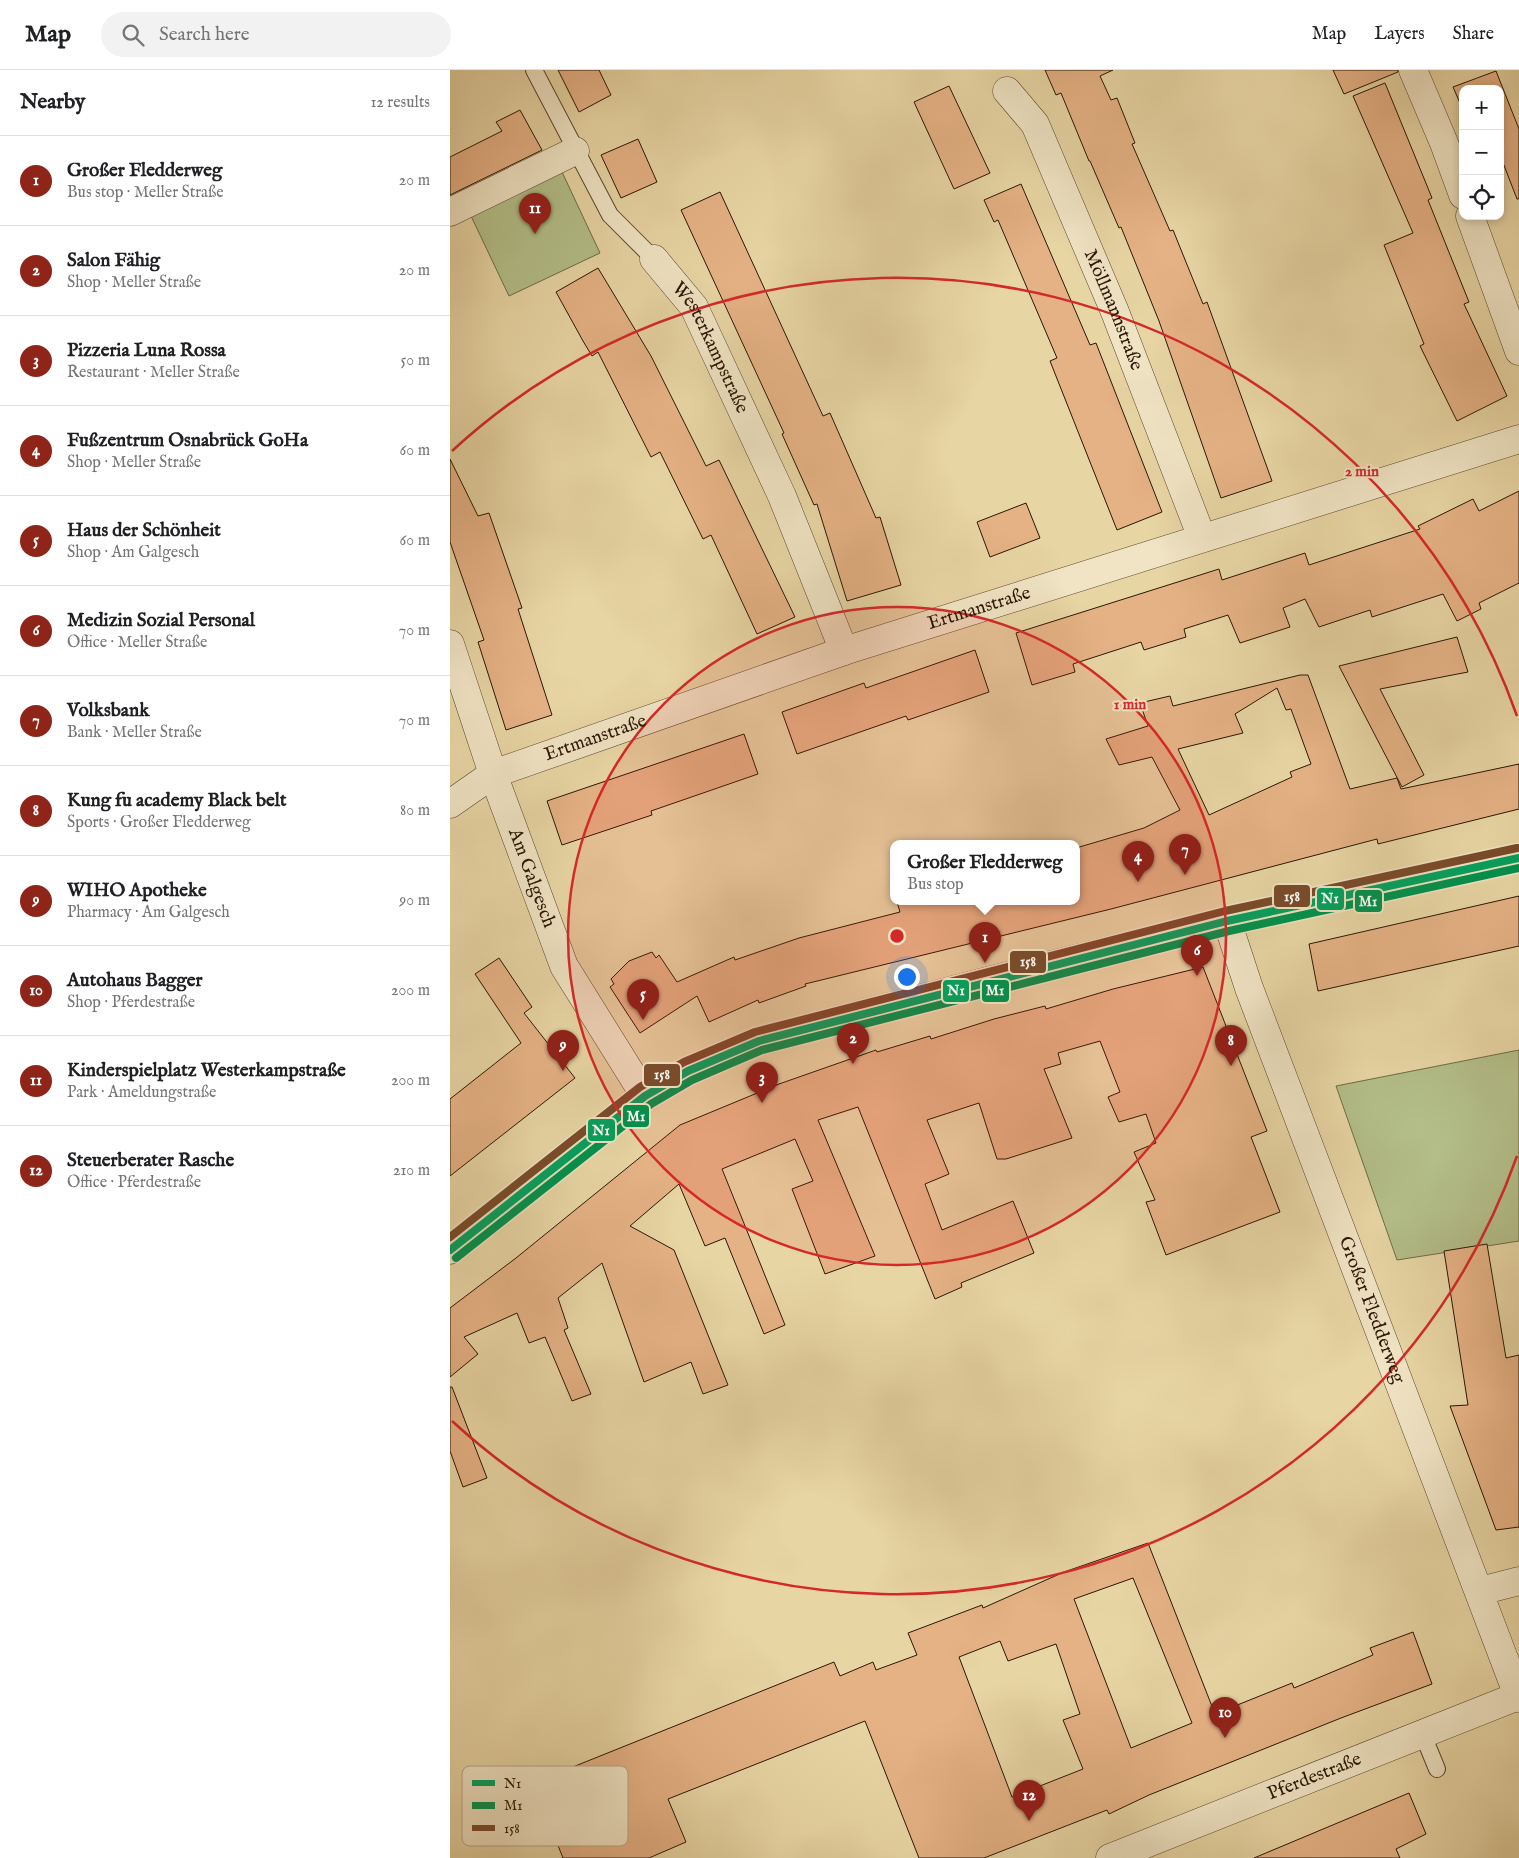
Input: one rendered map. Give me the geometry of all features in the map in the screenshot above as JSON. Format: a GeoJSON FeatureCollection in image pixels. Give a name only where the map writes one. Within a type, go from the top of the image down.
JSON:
{"type":"FeatureCollection","features":[{"type":"Feature","properties":{"kind":"street"},"geometry":{"type":"LineString","coordinates":[[1412,70],[1444,143],[1459,184]]}},
{"type":"Feature","properties":{"kind":"street","name":"Möllmannstraße"},"geometry":{"type":"LineString","coordinates":[[1007,91],[1035,124],[1115,312],[1202,538]]}},
{"type":"Feature","properties":{"kind":"street"},"geometry":{"type":"LineString","coordinates":[[450,212],[575,151]]}},
{"type":"Feature","properties":{"kind":"street"},"geometry":{"type":"LineString","coordinates":[[1471,220],[1519,351]]}},
{"type":"Feature","properties":{"kind":"street","name":"Westerkampstraße"},"geometry":{"type":"LineString","coordinates":[[654,259],[694,307],[782,496],[844,652]]}},
{"type":"Feature","properties":{"kind":"street","name":"Ertmanstraße"},"geometry":{"type":"LineString","coordinates":[[450,804],[493,774],[844,652],[1519,439]]}},
{"type":"Feature","properties":{"kind":"street","name":"Am Galgesch"},"geometry":{"type":"LineString","coordinates":[[450,644],[493,774],[564,966],[645,1096]]}},
{"type":"Feature","properties":{"kind":"street"},"geometry":{"type":"LineString","coordinates":[[450,1250],[645,1096],[688,1071],[759,1041],[988,980],[1228,921],[1519,858]]}},
{"type":"Feature","properties":{"kind":"street","name":"Großer Fledderweg"},"geometry":{"type":"LineString","coordinates":[[1228,921],[1249,988],[1519,1697]]}},
{"type":"Feature","properties":{"kind":"street"},"geometry":{"type":"LineString","coordinates":[[1480,1591],[1519,1581]]}},
{"type":"Feature","properties":{"kind":"street","name":"Pferdestraße"},"geometry":{"type":"LineString","coordinates":[[1110,1858],[1519,1697]]}},
{"type":"Feature","properties":{"kind":"lane","name":"Westerkampstraße"},"geometry":{"type":"LineString","coordinates":[[534,70],[610,215],[654,259]]}},
{"type":"Feature","properties":{"kind":"lane"},"geometry":{"type":"LineString","coordinates":[[1423,1734],[1437,1769]]}},
{"type":"Feature","properties":{"kind":"green space"},"geometry":{"type":"Polygon","coordinates":[[[562,172],[600,253],[509,296],[471,216],[562,172]]]}},
{"type":"Feature","properties":{"kind":"green space"},"geometry":{"type":"Polygon","coordinates":[[[1519,1050],[1519,1241],[1397,1260],[1336,1086],[1519,1050]]]}},
{"type":"Feature","properties":{"kind":"building"},"geometry":{"type":"Polygon","coordinates":[[[558,70],[599,70],[611,95],[579,112],[558,70]]]}},
{"type":"Feature","properties":{"kind":"building"},"geometry":{"type":"Polygon","coordinates":[[[1045,70],[1113,70],[1100,76],[1111,100],[1117,98],[1135,143],[1132,144],[1170,231],[1173,230],[1203,304],[1207,302],[1272,481],[1221,498],[1159,321],[1121,227],[1119,228],[1061,93],[1056,95],[1045,70]]]}},
{"type":"Feature","properties":{"kind":"building"},"geometry":{"type":"Polygon","coordinates":[[[1333,70],[1398,70],[1398,72],[1344,94],[1333,70]]]}},
{"type":"Feature","properties":{"kind":"building"},"geometry":{"type":"Polygon","coordinates":[[[1496,71],[1502,85],[1459,85],[1459,101],[1453,87],[1496,71]]]}},
{"type":"Feature","properties":{"kind":"building"},"geometry":{"type":"Polygon","coordinates":[[[1385,83],[1432,198],[1428,200],[1469,302],[1464,304],[1507,396],[1457,421],[1420,346],[1424,344],[1384,245],[1413,233],[1353,96],[1385,83]]]}},
{"type":"Feature","properties":{"kind":"building"},"geometry":{"type":"Polygon","coordinates":[[[949,86],[990,173],[954,189],[914,102],[949,86]]]}},
{"type":"Feature","properties":{"kind":"building"},"geometry":{"type":"Polygon","coordinates":[[[1504,91],[1519,129],[1519,199],[1517,199],[1504,165],[1504,91]]]}},
{"type":"Feature","properties":{"kind":"building"},"geometry":{"type":"Polygon","coordinates":[[[520,110],[542,150],[450,195],[450,157],[502,131],[496,122],[520,110]]]}},
{"type":"Feature","properties":{"kind":"building"},"geometry":{"type":"Polygon","coordinates":[[[638,139],[657,182],[621,198],[601,155],[638,139]]]}},
{"type":"Feature","properties":{"kind":"building"},"geometry":{"type":"Polygon","coordinates":[[[1021,184],[1090,345],[1096,343],[1162,512],[1117,530],[1050,361],[1057,358],[998,220],[994,222],[984,200],[1021,184]]]}},
{"type":"Feature","properties":{"kind":"building"},"geometry":{"type":"Polygon","coordinates":[[[720,192],[823,416],[830,413],[876,518],[880,517],[901,585],[847,601],[817,504],[814,505],[782,434],[784,433],[681,210],[720,192]]]}},
{"type":"Feature","properties":{"kind":"building"},"geometry":{"type":"Polygon","coordinates":[[[598,268],[651,356],[706,466],[719,460],[795,617],[757,634],[711,535],[703,539],[660,452],[651,457],[598,352],[592,356],[583,341],[556,292],[598,268]]]}},
{"type":"Feature","properties":{"kind":"building"},"geometry":{"type":"Polygon","coordinates":[[[450,459],[478,516],[489,513],[522,608],[518,609],[552,715],[506,730],[478,642],[484,640],[450,542],[450,459]]]}},
{"type":"Feature","properties":{"kind":"building"},"geometry":{"type":"Polygon","coordinates":[[[1519,491],[1519,583],[1479,603],[1481,609],[1457,621],[1443,594],[1372,617],[1370,610],[1319,627],[1305,599],[1283,608],[1290,627],[1240,643],[1228,615],[1184,629],[1186,637],[1144,650],[1141,642],[1073,664],[1075,672],[1032,685],[1016,633],[1219,569],[1222,580],[1305,553],[1309,565],[1420,529],[1418,526],[1473,499],[1479,511],[1519,491]]]}},
{"type":"Feature","properties":{"kind":"building"},"geometry":{"type":"Polygon","coordinates":[[[1026,503],[1040,538],[990,557],[977,522],[1026,503]]]}},
{"type":"Feature","properties":{"kind":"building"},"geometry":{"type":"Polygon","coordinates":[[[1457,637],[1468,672],[1380,689],[1424,775],[1402,787],[1339,666],[1457,637]]]}},
{"type":"Feature","properties":{"kind":"building"},"geometry":{"type":"Polygon","coordinates":[[[975,650],[989,692],[908,720],[906,716],[797,754],[782,712],[864,683],[866,688],[975,650]]]}},
{"type":"Feature","properties":{"kind":"building"},"geometry":{"type":"Polygon","coordinates":[[[1300,675],[1308,675],[1350,789],[1397,778],[1401,789],[1519,764],[1519,809],[1378,844],[1377,839],[1111,909],[805,984],[806,986],[759,1003],[758,1000],[709,1022],[697,996],[640,1033],[610,987],[614,984],[611,979],[629,961],[652,952],[656,958],[659,955],[677,982],[734,957],[735,960],[799,938],[900,912],[898,905],[1080,905],[1080,847],[1144,828],[1180,810],[1152,757],[1119,765],[1106,739],[1148,726],[1140,703],[1170,696],[1173,706],[1300,675]],[[1277,688],[1235,714],[1243,733],[1178,749],[1209,815],[1292,777],[1290,772],[1311,764],[1291,709],[1286,710],[1277,688]]]}},
{"type":"Feature","properties":{"kind":"building"},"geometry":{"type":"Polygon","coordinates":[[[744,734],[758,774],[651,811],[652,815],[562,845],[547,801],[744,734]]]}},
{"type":"Feature","properties":{"kind":"building"},"geometry":{"type":"Polygon","coordinates":[[[1519,896],[1519,946],[1318,991],[1309,944],[1519,896]]]}},
{"type":"Feature","properties":{"kind":"building"},"geometry":{"type":"Polygon","coordinates":[[[499,958],[532,1007],[524,1013],[575,1078],[450,1176],[450,1099],[521,1043],[475,974],[499,958]]]}},
{"type":"Feature","properties":{"kind":"building"},"geometry":{"type":"Polygon","coordinates":[[[1203,967],[1267,1131],[1251,1137],[1280,1212],[1166,1255],[1146,1202],[1155,1200],[1134,1152],[1156,1143],[1146,1114],[1119,1122],[1108,1097],[1120,1092],[1100,1041],[1058,1053],[1061,1064],[1044,1069],[1072,1138],[1006,1159],[997,1159],[979,1103],[927,1120],[949,1174],[925,1184],[942,1230],[1013,1201],[1034,1253],[961,1283],[962,1287],[935,1299],[858,1107],[818,1120],[875,1256],[825,1274],[792,1189],[813,1181],[795,1139],[722,1169],[785,1325],[764,1334],[725,1238],[705,1246],[679,1184],[630,1226],[674,1250],[728,1385],[703,1394],[691,1362],[644,1382],[602,1263],[558,1298],[568,1328],[564,1330],[591,1394],[572,1401],[545,1337],[529,1343],[517,1313],[464,1337],[478,1354],[450,1377],[450,1308],[516,1258],[680,1125],[779,1084],[876,1050],[877,1052],[930,1036],[931,1039],[994,1019],[1045,1006],[1046,1009],[1113,989],[1203,967]]]}},
{"type":"Feature","properties":{"kind":"building"},"geometry":{"type":"Polygon","coordinates":[[[1487,1244],[1506,1358],[1519,1355],[1519,1527],[1496,1530],[1450,1406],[1468,1405],[1444,1251],[1487,1244]]]}},
{"type":"Feature","properties":{"kind":"building"},"geometry":{"type":"Polygon","coordinates":[[[450,1387],[452,1387],[487,1478],[463,1487],[450,1451],[450,1387]]]}},
{"type":"Feature","properties":{"kind":"building"},"geometry":{"type":"Polygon","coordinates":[[[1148,1543],[1215,1714],[1292,1683],[1294,1688],[1373,1655],[1370,1648],[1413,1632],[1432,1684],[1341,1718],[1149,1795],[1109,1814],[1107,1810],[984,1858],[919,1858],[865,1721],[668,1799],[686,1842],[649,1858],[563,1858],[558,1846],[628,1846],[628,1766],[575,1766],[834,1662],[840,1676],[873,1662],[876,1670],[917,1655],[908,1633],[982,1605],[983,1608],[1064,1572],[1148,1543]],[[1133,1578],[1074,1599],[1131,1748],[1192,1723],[1133,1578]],[[1000,1641],[959,1657],[1012,1797],[1083,1769],[1063,1720],[1080,1714],[1056,1644],[1008,1661],[1000,1641]]]}},
{"type":"Feature","properties":{"kind":"building"},"geometry":{"type":"Polygon","coordinates":[[[1409,1793],[1426,1834],[1396,1849],[1400,1858],[1254,1858],[1409,1793]]]}},
{"type":"Feature","properties":{"kind":"transit line","name":"158"},"geometry":{"type":"LineString","coordinates":[[450,1237],[640,1087],[684,1062],[755,1032],[1225,911],[1517,848]]}},
{"type":"Feature","properties":{"kind":"transit line","name":"N1"},"geometry":{"type":"LineString","coordinates":[[450,1250],[645,1096],[688,1071],[759,1041],[1227,921],[1519,858]]}},
{"type":"Feature","properties":{"kind":"transit line","name":"M1"},"geometry":{"type":"LineString","coordinates":[[456,1258],[651,1104],[692,1080],[762,1050],[1229,931],[1519,868]]}},
{"type":"Feature","properties":{"kind":"place","name":"Kinderspielplatz Westerkampstraße"},"geometry":{"type":"Point","coordinates":[535,234]}},
{"type":"Feature","properties":{"kind":"place","name":"Volksbank"},"geometry":{"type":"Point","coordinates":[1185,875]}},
{"type":"Feature","properties":{"kind":"place","name":"Fußzentrum Osnabrück GoHa"},"geometry":{"type":"Point","coordinates":[1138,882]}},
{"type":"Feature","properties":{"kind":"place","name":"Großer Fledderweg"},"geometry":{"type":"Point","coordinates":[985,963]}},
{"type":"Feature","properties":{"kind":"place","name":"Medizin Sozial Personal"},"geometry":{"type":"Point","coordinates":[1197,976]}},
{"type":"Feature","properties":{"kind":"place","name":"Haus der Schönheit"},"geometry":{"type":"Point","coordinates":[643,1020]}},
{"type":"Feature","properties":{"kind":"place","name":"Salon Fähig"},"geometry":{"type":"Point","coordinates":[853,1064]}},
{"type":"Feature","properties":{"kind":"place","name":"Kung fu academy Black belt"},"geometry":{"type":"Point","coordinates":[1231,1066]}},
{"type":"Feature","properties":{"kind":"place","name":"WIHO Apotheke"},"geometry":{"type":"Point","coordinates":[563,1071]}},
{"type":"Feature","properties":{"kind":"place","name":"Pizzeria Luna Rossa"},"geometry":{"type":"Point","coordinates":[762,1103]}},
{"type":"Feature","properties":{"kind":"place","name":"Autohaus Bagger"},"geometry":{"type":"Point","coordinates":[1225,1738]}},
{"type":"Feature","properties":{"kind":"place","name":"Steuerberater Rasche"},"geometry":{"type":"Point","coordinates":[1029,1821]}}]}
